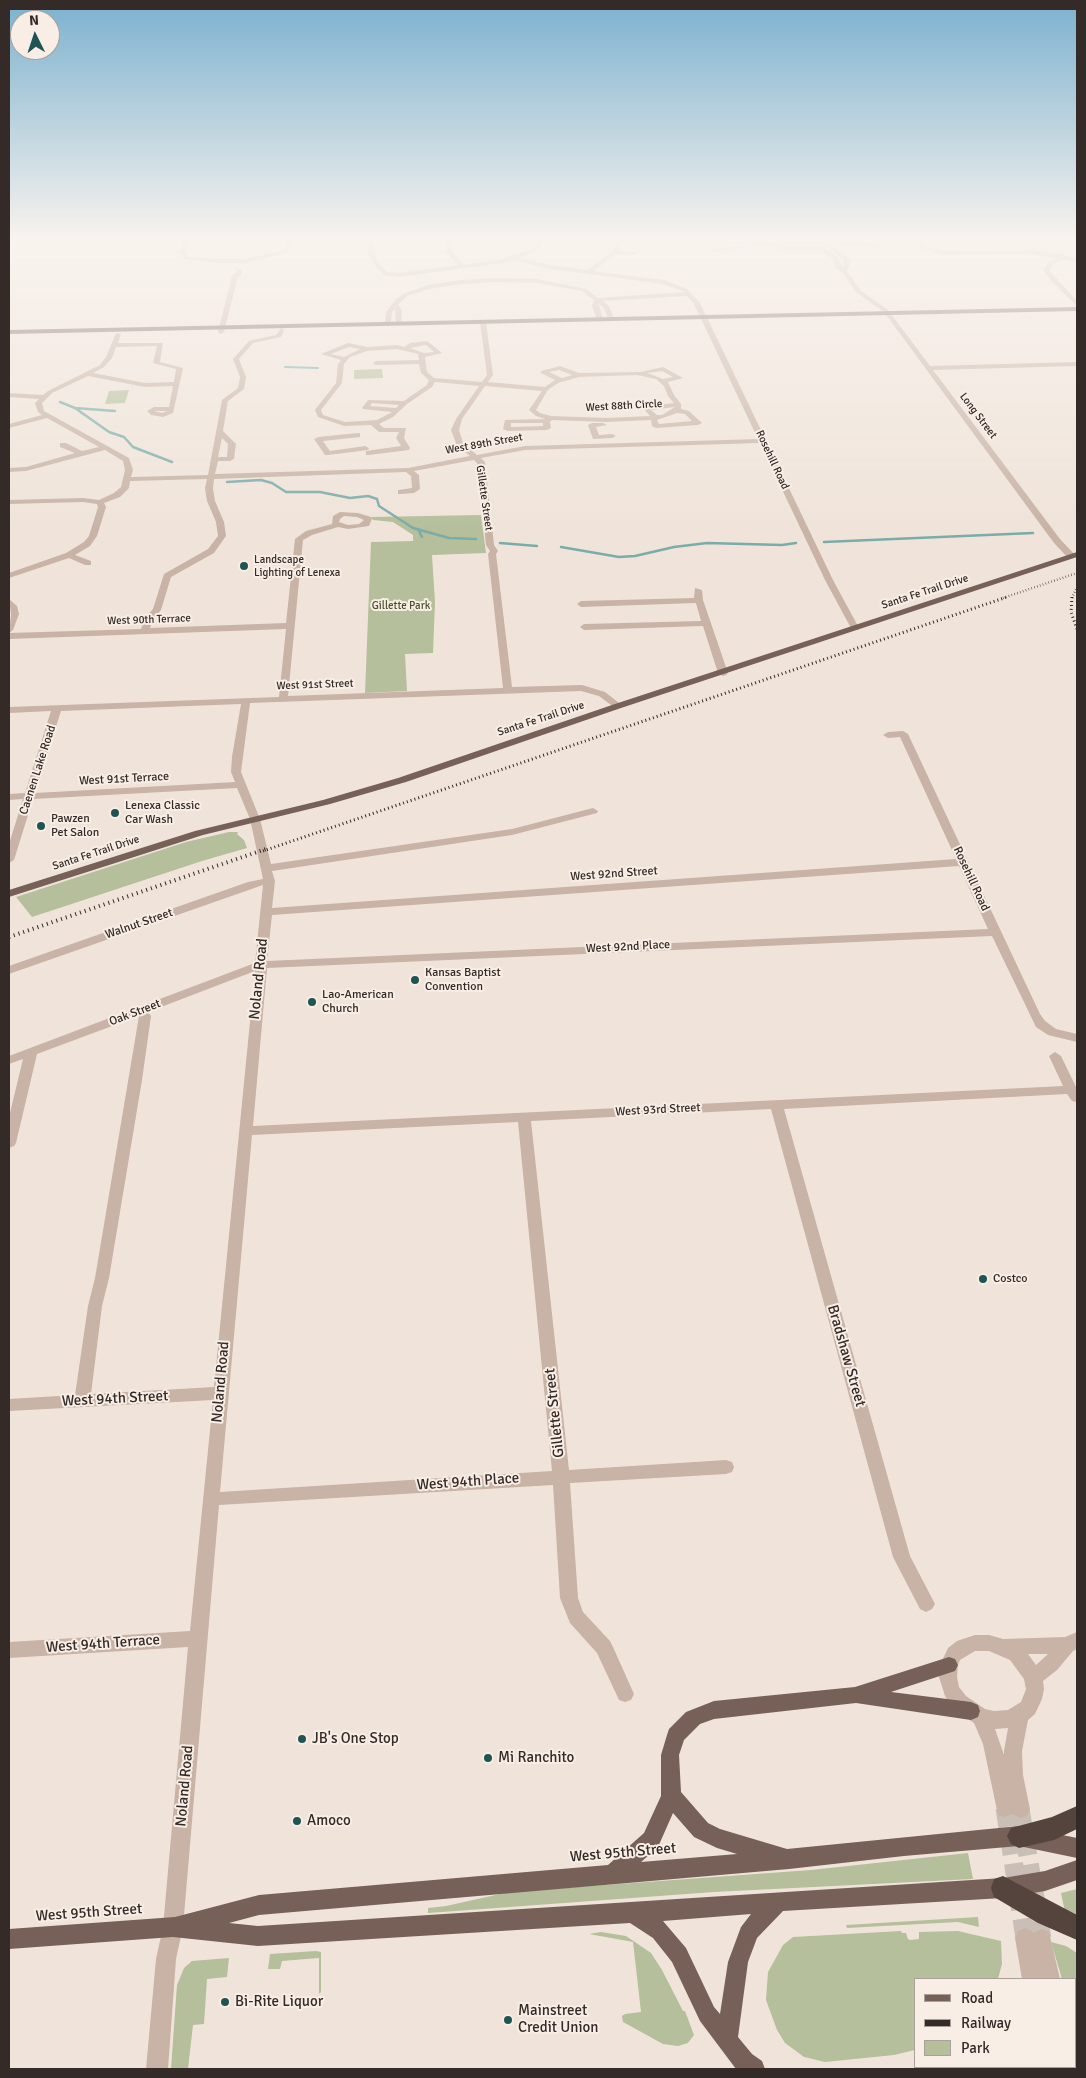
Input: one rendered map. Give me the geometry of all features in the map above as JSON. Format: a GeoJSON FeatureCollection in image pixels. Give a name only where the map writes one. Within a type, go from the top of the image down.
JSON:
{"type":"FeatureCollection","features":[{"type":"Feature","properties":{"kind":"highway"},"geometry":{"type":"LineString","coordinates":[[1020,1836],[1054,1828],[1077,1817]]}},
{"type":"Feature","properties":{"kind":"highway"},"geometry":{"type":"LineString","coordinates":[[1003,1888],[1046,1914],[1077,1928]]}},
{"type":"Feature","properties":{"kind":"main road","name":"Santa Fe Trail Drive"},"geometry":{"type":"LineString","coordinates":[[9,894],[199,833],[370,790],[1074,556]]}},
{"type":"Feature","properties":{"kind":"main road"},"geometry":{"type":"LineString","coordinates":[[614,1873],[651,1840],[671,1796],[670,1755],[676,1735],[693,1718],[714,1710],[855,1695],[949,1665]]}},
{"type":"Feature","properties":{"kind":"main road"},"geometry":{"type":"LineString","coordinates":[[855,1695],[976,1714]]}},
{"type":"Feature","properties":{"kind":"main road"},"geometry":{"type":"LineString","coordinates":[[671,1796],[701,1830],[717,1838],[789,1859]]}},
{"type":"Feature","properties":{"kind":"main road","name":"West 95th Street"},"geometry":{"type":"LineString","coordinates":[[9,1939],[173,1927],[259,1905],[789,1859],[904,1846],[1020,1836],[1077,1848]]}},
{"type":"Feature","properties":{"kind":"main road","name":"West 95th Street"},"geometry":{"type":"LineString","coordinates":[[173,1927],[258,1936],[633,1913],[725,1907],[779,1901],[1003,1888],[1045,1881],[1077,1870]]}},
{"type":"Feature","properties":{"kind":"main road"},"geometry":{"type":"LineString","coordinates":[[727,2038],[738,1962],[748,1934],[779,1901]]}},
{"type":"Feature","properties":{"kind":"main road"},"geometry":{"type":"LineString","coordinates":[[633,1913],[660,1931],[679,1955],[707,2014],[744,2062],[754,2069]]}},
{"type":"Feature","properties":{"kind":"street"},"geometry":{"type":"LineString","coordinates":[[9,502],[83,500],[100,502],[122,491],[128,479],[129,466],[126,460],[47,416],[38,408],[38,403],[42,397],[90,374],[107,362],[117,336]]}},
{"type":"Feature","properties":{"kind":"street"},"geometry":{"type":"LineString","coordinates":[[145,631],[149,618],[157,610],[167,576],[211,551],[222,536],[220,522],[210,496],[210,476],[225,400],[241,389],[243,377],[236,359],[251,342],[279,336]]}},
{"type":"Feature","properties":{"kind":"street","name":"Gillette Street"},"geometry":{"type":"LineString","coordinates":[[485,336],[490,369],[488,379],[459,419],[455,430],[460,444],[480,462],[508,690]]}},
{"type":"Feature","properties":{"kind":"street","name":"Rosehill Road"},"geometry":{"type":"LineString","coordinates":[[713,336],[846,613],[855,628]]}},
{"type":"Feature","properties":{"kind":"street","name":"Long Street"},"geometry":{"type":"LineString","coordinates":[[904,336],[1057,541],[1074,556]]}},
{"type":"Feature","properties":{"kind":"street"},"geometry":{"type":"LineString","coordinates":[[376,363],[422,359],[439,353],[427,343],[410,345],[406,348]]}},
{"type":"Feature","properties":{"kind":"street"},"geometry":{"type":"LineString","coordinates":[[114,345],[161,344],[156,363],[180,368],[170,409]]}},
{"type":"Feature","properties":{"kind":"street"},"geometry":{"type":"LineString","coordinates":[[344,359],[324,354],[348,345],[368,349]]}},
{"type":"Feature","properties":{"kind":"street"},"geometry":{"type":"LineString","coordinates":[[432,382],[424,373],[422,359],[418,351],[406,348],[368,349],[352,353],[341,364],[339,383],[322,403],[318,412],[320,416],[327,420],[338,423],[373,423],[387,419],[432,382],[544,391]]}},
{"type":"Feature","properties":{"kind":"street"},"geometry":{"type":"LineString","coordinates":[[928,368],[1077,364]]}},
{"type":"Feature","properties":{"kind":"street"},"geometry":{"type":"LineString","coordinates":[[561,380],[543,372],[560,368],[578,376]]}},
{"type":"Feature","properties":{"kind":"street"},"geometry":{"type":"LineString","coordinates":[[640,374],[663,369],[680,378],[664,381]]}},
{"type":"Feature","properties":{"kind":"street","name":"West 88th Circle"},"geometry":{"type":"LineString","coordinates":[[617,371],[640,374],[664,381],[678,408],[668,416],[610,422],[548,419],[533,411],[532,407],[544,391],[561,380],[617,371]]}},
{"type":"Feature","properties":{"kind":"street"},"geometry":{"type":"LineString","coordinates":[[90,374],[145,385],[177,384]]}},
{"type":"Feature","properties":{"kind":"street"},"geometry":{"type":"LineString","coordinates":[[9,395],[42,397]]}},
{"type":"Feature","properties":{"kind":"street"},"geometry":{"type":"LineString","coordinates":[[399,410],[365,408],[370,401],[405,403]]}},
{"type":"Feature","properties":{"kind":"street"},"geometry":{"type":"LineString","coordinates":[[646,408],[678,408],[687,412],[698,423],[656,426],[654,418],[646,408]]}},
{"type":"Feature","properties":{"kind":"street"},"geometry":{"type":"LineString","coordinates":[[533,411],[568,412],[567,419]]}},
{"type":"Feature","properties":{"kind":"street"},"geometry":{"type":"LineString","coordinates":[[9,426],[47,416]]}},
{"type":"Feature","properties":{"kind":"street"},"geometry":{"type":"LineString","coordinates":[[548,419],[547,428],[507,429],[507,421],[548,419]]}},
{"type":"Feature","properties":{"kind":"street"},"geometry":{"type":"LineString","coordinates":[[614,436],[596,437],[592,425],[610,422],[614,436],[616,445]]}},
{"type":"Feature","properties":{"kind":"street"},"geometry":{"type":"LineString","coordinates":[[357,434],[318,439],[328,453],[351,450],[367,451],[381,445],[406,448],[400,438],[403,430],[382,430],[373,423]]}},
{"type":"Feature","properties":{"kind":"street"},"geometry":{"type":"LineString","coordinates":[[356,424],[357,434],[367,451],[370,472]]}},
{"type":"Feature","properties":{"kind":"street"},"geometry":{"type":"LineString","coordinates":[[381,445],[382,430]]}},
{"type":"Feature","properties":{"kind":"street"},"geometry":{"type":"LineString","coordinates":[[214,459],[230,459],[232,444],[219,431]]}},
{"type":"Feature","properties":{"kind":"street"},"geometry":{"type":"LineString","coordinates":[[339,437],[351,450]]}},
{"type":"Feature","properties":{"kind":"street","name":"West 89th Street"},"geometry":{"type":"LineString","coordinates":[[210,476],[340,476],[408,470],[525,448],[763,441]]}},
{"type":"Feature","properties":{"kind":"street"},"geometry":{"type":"LineString","coordinates":[[63,445],[82,454]]}},
{"type":"Feature","properties":{"kind":"street"},"geometry":{"type":"LineString","coordinates":[[9,470],[26,469],[106,448]]}},
{"type":"Feature","properties":{"kind":"street"},"geometry":{"type":"LineString","coordinates":[[400,492],[416,489],[415,475],[408,470]]}},
{"type":"Feature","properties":{"kind":"street"},"geometry":{"type":"LineString","coordinates":[[128,479],[210,476]]}},
{"type":"Feature","properties":{"kind":"street"},"geometry":{"type":"LineString","coordinates":[[9,576],[69,555],[87,544],[91,539],[102,506],[100,502]]}},
{"type":"Feature","properties":{"kind":"street"},"geometry":{"type":"LineString","coordinates":[[283,699],[299,539],[309,533],[338,525]]}},
{"type":"Feature","properties":{"kind":"street"},"geometry":{"type":"LineString","coordinates":[[69,555],[88,563]]}},
{"type":"Feature","properties":{"kind":"street"},"geometry":{"type":"LineString","coordinates":[[698,590],[699,600],[723,672]]}},
{"type":"Feature","properties":{"kind":"street"},"geometry":{"type":"LineString","coordinates":[[581,604],[699,600]]}},
{"type":"Feature","properties":{"kind":"street"},"geometry":{"type":"LineString","coordinates":[[9,602],[14,608],[15,614],[9,630]]}},
{"type":"Feature","properties":{"kind":"street"},"geometry":{"type":"LineString","coordinates":[[584,627],[707,623]]}},
{"type":"Feature","properties":{"kind":"street","name":"West 90th Terrace"},"geometry":{"type":"LineString","coordinates":[[9,636],[290,626]]}},
{"type":"Feature","properties":{"kind":"street","name":"West 91st Street"},"geometry":{"type":"LineString","coordinates":[[9,710],[582,688],[602,694],[618,706]]}},
{"type":"Feature","properties":{"kind":"street","name":"Noland Road"},"geometry":{"type":"LineString","coordinates":[[157,2069],[166,1959],[173,1927],[220,1393],[269,881],[268,868],[255,819],[236,772],[246,700]]}},
{"type":"Feature","properties":{"kind":"street","name":"Caenen Lake Road"},"geometry":{"type":"LineString","coordinates":[[9,860],[58,708]]}},
{"type":"Feature","properties":{"kind":"street","name":"Rosehill Road"},"geometry":{"type":"LineString","coordinates":[[888,735],[903,734],[1040,1024],[1052,1032],[1077,1038]]}},
{"type":"Feature","properties":{"kind":"street","name":"West 91st Terrace"},"geometry":{"type":"LineString","coordinates":[[9,797],[240,785]]}},
{"type":"Feature","properties":{"kind":"street"},"geometry":{"type":"LineString","coordinates":[[268,868],[512,832],[593,811]]}},
{"type":"Feature","properties":{"kind":"street","name":"West 92nd Street"},"geometry":{"type":"LineString","coordinates":[[266,912],[963,862]]}},
{"type":"Feature","properties":{"kind":"street","name":"Walnut Street"},"geometry":{"type":"LineString","coordinates":[[9,970],[252,884],[269,881]]}},
{"type":"Feature","properties":{"kind":"street","name":"West 92nd Place"},"geometry":{"type":"LineString","coordinates":[[260,965],[996,932]]}},
{"type":"Feature","properties":{"kind":"street","name":"Oak Street"},"geometry":{"type":"LineString","coordinates":[[9,1060],[260,965]]}},
{"type":"Feature","properties":{"kind":"street"},"geometry":{"type":"LineString","coordinates":[[82,1401],[96,1300],[102,1278],[136,1080],[145,1016],[141,1010]]}},
{"type":"Feature","properties":{"kind":"street"},"geometry":{"type":"LineString","coordinates":[[9,1143],[31,1052]]}},
{"type":"Feature","properties":{"kind":"street"},"geometry":{"type":"LineString","coordinates":[[1055,1056],[1074,1094]]}},
{"type":"Feature","properties":{"kind":"street","name":"West 93rd Street"},"geometry":{"type":"LineString","coordinates":[[245,1132],[776,1104],[1074,1094]]}},
{"type":"Feature","properties":{"kind":"street","name":"Bradshaw Street"},"geometry":{"type":"LineString","coordinates":[[776,1104],[902,1557],[926,1604]]}},
{"type":"Feature","properties":{"kind":"street","name":"Gillette Street"},"geometry":{"type":"LineString","coordinates":[[524,1117],[561,1476],[569,1598],[576,1617],[604,1647],[625,1694]]}},
{"type":"Feature","properties":{"kind":"street","name":"West 94th Street"},"geometry":{"type":"LineString","coordinates":[[9,1405],[220,1393]]}},
{"type":"Feature","properties":{"kind":"street","name":"West 94th Place"},"geometry":{"type":"LineString","coordinates":[[211,1499],[726,1467]]}},
{"type":"Feature","properties":{"kind":"street","name":"West 94th Terrace"},"geometry":{"type":"LineString","coordinates":[[9,1650],[198,1638]]}},
{"type":"Feature","properties":{"kind":"street"},"geometry":{"type":"LineString","coordinates":[[1003,1647],[1072,1642]]}},
{"type":"Feature","properties":{"kind":"street"},"geometry":{"type":"LineString","coordinates":[[1033,1677],[1050,1664],[1072,1642]]}},
{"type":"Feature","properties":{"kind":"street"},"geometry":{"type":"LineString","coordinates":[[976,1643],[989,1643],[1003,1647],[1016,1654],[1026,1665],[1033,1677],[1033,1699],[1028,1708],[1019,1715],[1008,1719],[994,1720],[976,1714],[959,1702],[951,1690],[948,1677],[949,1665],[954,1654],[964,1647],[976,1643]]}},
{"type":"Feature","properties":{"kind":"street"},"geometry":{"type":"LineString","coordinates":[[976,1714],[992,1744],[1012,1809],[1012,1751],[1019,1715]]}},
{"type":"Feature","properties":{"kind":"street"},"geometry":{"type":"LineString","coordinates":[[1032,1978],[1034,1939],[1050,1978]]}},
{"type":"Feature","properties":{"kind":"green space"},"geometry":{"type":"Polygon","coordinates":[[[382,369],[383,378],[354,379],[354,370],[382,369]]]}},
{"type":"Feature","properties":{"kind":"green space"},"geometry":{"type":"Polygon","coordinates":[[[129,390],[125,403],[105,404],[109,391],[129,390]]]}},
{"type":"Feature","properties":{"kind":"green space","name":"Gillette Park"},"geometry":{"type":"Polygon","coordinates":[[[481,515],[486,553],[432,555],[435,602],[433,653],[405,654],[407,691],[365,693],[371,542],[413,541],[413,535],[393,522],[373,520],[371,517],[481,515]]]}},
{"type":"Feature","properties":{"kind":"green space"},"geometry":{"type":"Polygon","coordinates":[[[229,832],[238,832],[237,834],[244,840],[247,848],[32,917],[16,897],[186,842],[229,832]]]}},
{"type":"Feature","properties":{"kind":"green space"},"geometry":{"type":"Polygon","coordinates":[[[968,1853],[973,1879],[714,1892],[428,1913],[428,1908],[446,1906],[509,1892],[811,1870],[968,1853]]]}},
{"type":"Feature","properties":{"kind":"green space"},"geometry":{"type":"Polygon","coordinates":[[[1077,1889],[1077,1918],[1065,1912],[1061,1893],[1077,1889]]]}},
{"type":"Feature","properties":{"kind":"green space"},"geometry":{"type":"Polygon","coordinates":[[[978,1917],[979,1927],[958,1922],[847,1928],[846,1925],[978,1917]]]}},
{"type":"Feature","properties":{"kind":"green space"},"geometry":{"type":"Polygon","coordinates":[[[901,1931],[906,1933],[910,1940],[919,1939],[919,1932],[958,1931],[1001,1941],[1002,1964],[998,1978],[914,1978],[914,2050],[894,2055],[825,2062],[804,2057],[785,2043],[777,2030],[766,2000],[768,1972],[783,1945],[793,1937],[901,1931]]]}},
{"type":"Feature","properties":{"kind":"green space"},"geometry":{"type":"Polygon","coordinates":[[[601,1932],[626,1936],[651,1953],[683,2011],[685,2011],[694,2035],[688,2043],[678,2046],[663,2044],[623,2022],[622,2016],[625,2014],[641,2012],[633,1942],[589,1934],[601,1932]]]}},
{"type":"Feature","properties":{"kind":"green space"},"geometry":{"type":"Polygon","coordinates":[[[1051,1942],[1066,1946],[1077,1953],[1077,2041],[1076,1978],[1062,1978],[1051,1942]]]}},
{"type":"Feature","properties":{"kind":"green space"},"geometry":{"type":"Polygon","coordinates":[[[321,1952],[321,1992],[319,1994],[319,1958],[282,1961],[280,1969],[268,1969],[270,1954],[321,1952]]]}},
{"type":"Feature","properties":{"kind":"green space"},"geometry":{"type":"Polygon","coordinates":[[[229,1958],[227,1977],[207,1979],[204,2024],[193,2025],[188,2069],[171,2069],[177,1985],[184,1968],[192,1961],[229,1958]]]}},
{"type":"Feature","properties":{"kind":"waterway"},"geometry":{"type":"LineString","coordinates":[[285,367],[318,368]]}},
{"type":"Feature","properties":{"kind":"waterway"},"geometry":{"type":"LineString","coordinates":[[60,402],[75,408]]}},
{"type":"Feature","properties":{"kind":"waterway"},"geometry":{"type":"LineString","coordinates":[[75,408],[115,411]]}},
{"type":"Feature","properties":{"kind":"waterway"},"geometry":{"type":"LineString","coordinates":[[75,408],[109,432],[124,437],[133,447],[172,462]]}},
{"type":"Feature","properties":{"kind":"waterway"},"geometry":{"type":"LineString","coordinates":[[227,482],[261,480],[272,483],[286,492],[320,492],[350,498],[368,496],[377,499],[379,506],[418,529]]}},
{"type":"Feature","properties":{"kind":"waterway"},"geometry":{"type":"LineString","coordinates":[[418,529],[449,538],[476,539]]}},
{"type":"Feature","properties":{"kind":"waterway"},"geometry":{"type":"LineString","coordinates":[[418,529],[422,537]]}},
{"type":"Feature","properties":{"kind":"waterway"},"geometry":{"type":"LineString","coordinates":[[824,542],[1033,533]]}},
{"type":"Feature","properties":{"kind":"waterway"},"geometry":{"type":"LineString","coordinates":[[500,543],[537,546]]}},
{"type":"Feature","properties":{"kind":"waterway"},"geometry":{"type":"LineString","coordinates":[[561,547],[619,557],[635,556],[674,547],[707,543],[782,545],[796,543]]}},
{"type":"Feature","properties":{"kind":"tunnel"},"geometry":{"type":"LineString","coordinates":[[1005,1808],[1025,1938]]}},
{"type":"Feature","properties":{"kind":"tunnel"},"geometry":{"type":"LineString","coordinates":[[1020,1809],[1042,1939]]}},
{"type":"Feature","properties":{"kind":"railway"},"geometry":{"type":"LineString","coordinates":[[1003,598],[1077,573]]}},
{"type":"Feature","properties":{"kind":"railway"},"geometry":{"type":"LineString","coordinates":[[1072,598],[1077,587]]}},
{"type":"Feature","properties":{"kind":"railway"},"geometry":{"type":"LineString","coordinates":[[263,851],[1007,597]]}},
{"type":"Feature","properties":{"kind":"railway"},"geometry":{"type":"LineString","coordinates":[[1072,597],[1071,612],[1077,629]]}},
{"type":"Feature","properties":{"kind":"railway"},"geometry":{"type":"LineString","coordinates":[[9,937],[266,849]]}},
{"type":"Feature","properties":{"kind":"place","name":"Landscape Lighting of Lenexa"},"geometry":{"type":"Point","coordinates":[244,566]}},
{"type":"Feature","properties":{"kind":"place","name":"Lenexa Classic Car Wash"},"geometry":{"type":"Point","coordinates":[115,813]}},
{"type":"Feature","properties":{"kind":"place","name":"Pawzen Pet Salon"},"geometry":{"type":"Point","coordinates":[41,826]}},
{"type":"Feature","properties":{"kind":"place","name":"Kansas Baptist Convention"},"geometry":{"type":"Point","coordinates":[415,980]}},
{"type":"Feature","properties":{"kind":"place","name":"Lao-American Church"},"geometry":{"type":"Point","coordinates":[312,1002]}},
{"type":"Feature","properties":{"kind":"place","name":"Costco"},"geometry":{"type":"Point","coordinates":[983,1279]}},
{"type":"Feature","properties":{"kind":"place","name":"JB's One Stop"},"geometry":{"type":"Point","coordinates":[302,1739]}},
{"type":"Feature","properties":{"kind":"place","name":"Mi Ranchito"},"geometry":{"type":"Point","coordinates":[488,1758]}},
{"type":"Feature","properties":{"kind":"place","name":"Amoco"},"geometry":{"type":"Point","coordinates":[297,1821]}},
{"type":"Feature","properties":{"kind":"place","name":"Bi-Rite Liquor"},"geometry":{"type":"Point","coordinates":[225,2002]}},
{"type":"Feature","properties":{"kind":"place","name":"Mainstreet Credit Union"},"geometry":{"type":"Point","coordinates":[508,2020]}}]}
